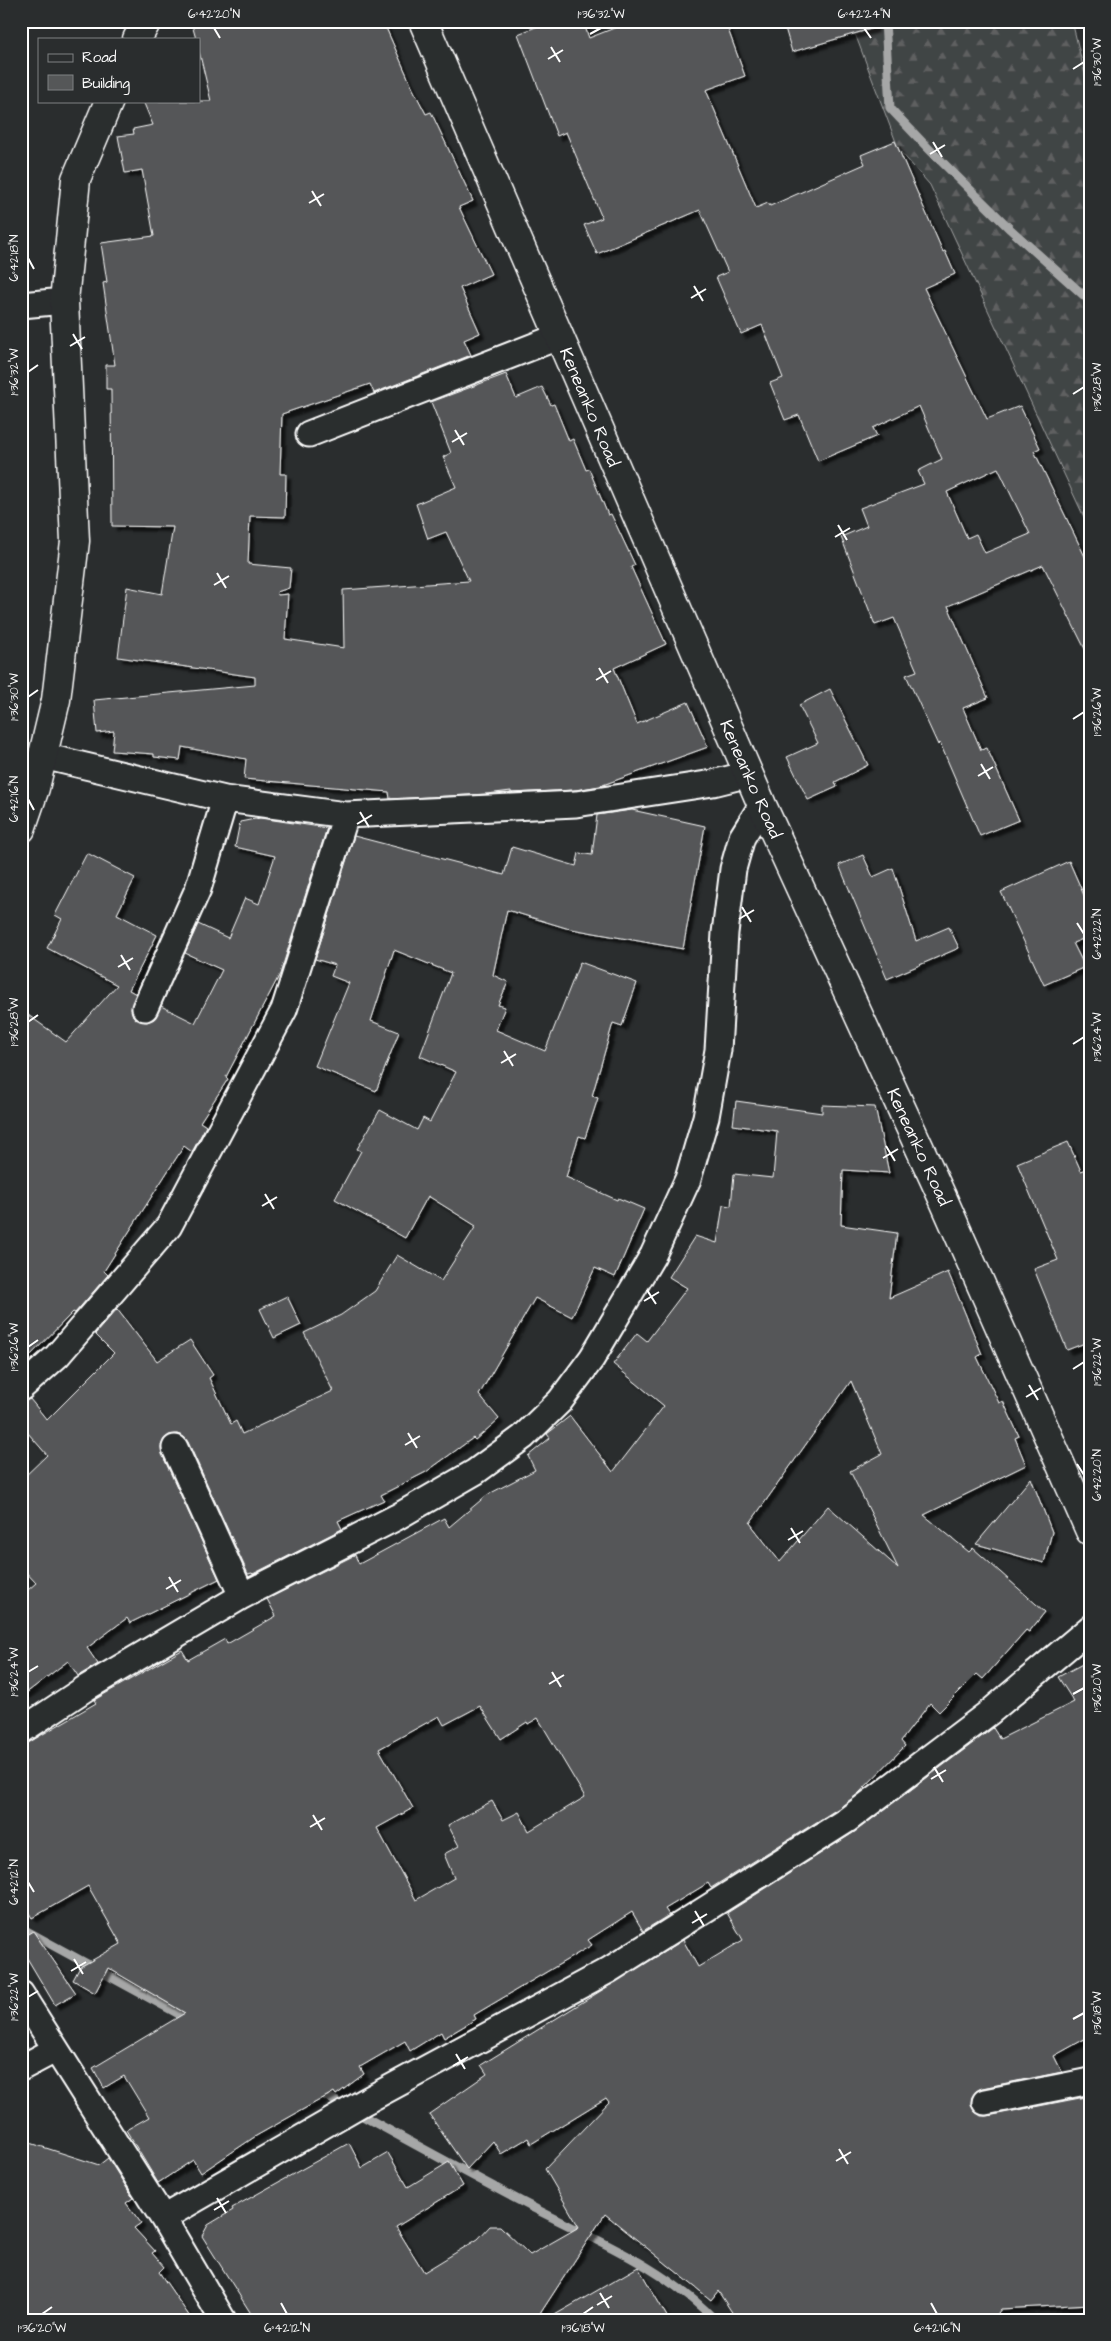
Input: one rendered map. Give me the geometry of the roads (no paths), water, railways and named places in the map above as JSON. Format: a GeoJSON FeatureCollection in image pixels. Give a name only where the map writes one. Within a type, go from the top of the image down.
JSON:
{"type":"FeatureCollection","features":[{"type":"Feature","properties":{"kind":"street"},"geometry":{"type":"LineString","coordinates":[[137,38],[147,21]]}},
{"type":"Feature","properties":{"kind":"street","name":"Keneanko Road"},"geometry":{"type":"LineString","coordinates":[[423,21],[762,805],[944,1201],[1090,1531]]}},
{"type":"Feature","properties":{"kind":"street"},"geometry":{"type":"LineString","coordinates":[[21,829],[35,788],[56,700],[74,541],[64,301],[76,179],[109,102]]}},
{"type":"Feature","properties":{"kind":"street"},"geometry":{"type":"LineString","coordinates":[[21,305],[64,301]]}},
{"type":"Feature","properties":{"kind":"street"},"geometry":{"type":"LineString","coordinates":[[309,434],[560,336]]}},
{"type":"Feature","properties":{"kind":"street"},"geometry":{"type":"LineString","coordinates":[[43,756],[224,799],[346,815],[576,804],[713,783],[749,774]]}},
{"type":"Feature","properties":{"kind":"street"},"geometry":{"type":"LineString","coordinates":[[145,1008],[198,889],[224,799]]}},
{"type":"Feature","properties":{"kind":"street"},"geometry":{"type":"LineString","coordinates":[[21,1731],[86,1688],[242,1596],[397,1518],[475,1472],[523,1437],[560,1401],[592,1358],[653,1255],[688,1179],[706,1117],[718,1050],[725,933],[733,869],[742,837],[762,805]]}},
{"type":"Feature","properties":{"kind":"street"},"geometry":{"type":"LineString","coordinates":[[21,1388],[57,1356],[169,1226],[284,1010],[346,815]]}},
{"type":"Feature","properties":{"kind":"street"},"geometry":{"type":"LineString","coordinates":[[175,1448],[242,1596]]}},
{"type":"Feature","properties":{"kind":"street"},"geometry":{"type":"LineString","coordinates":[[163,2218],[364,2102],[609,1970],[847,1820],[990,1712],[1090,1628]]}},
{"type":"Feature","properties":{"kind":"street"},"geometry":{"type":"LineString","coordinates":[[21,1994],[163,2218],[223,2320]]}},
{"type":"Feature","properties":{"kind":"street"},"geometry":{"type":"LineString","coordinates":[[21,2068],[55,2050]]}},
{"type":"Feature","properties":{"kind":"street"},"geometry":{"type":"LineString","coordinates":[[985,2102],[1090,2081]]}},
{"type":"Feature","properties":{"kind":"waterway"},"geometry":{"type":"LineString","coordinates":[[885,21],[890,108],[1010,229],[1090,301]]}},
{"type":"Feature","properties":{"kind":"waterway"},"geometry":{"type":"LineString","coordinates":[[21,1928],[190,2020]]}},
{"type":"Feature","properties":{"kind":"waterway"},"geometry":{"type":"LineString","coordinates":[[317,2091],[501,2191],[626,2255],[673,2284],[715,2320]]}}]}
